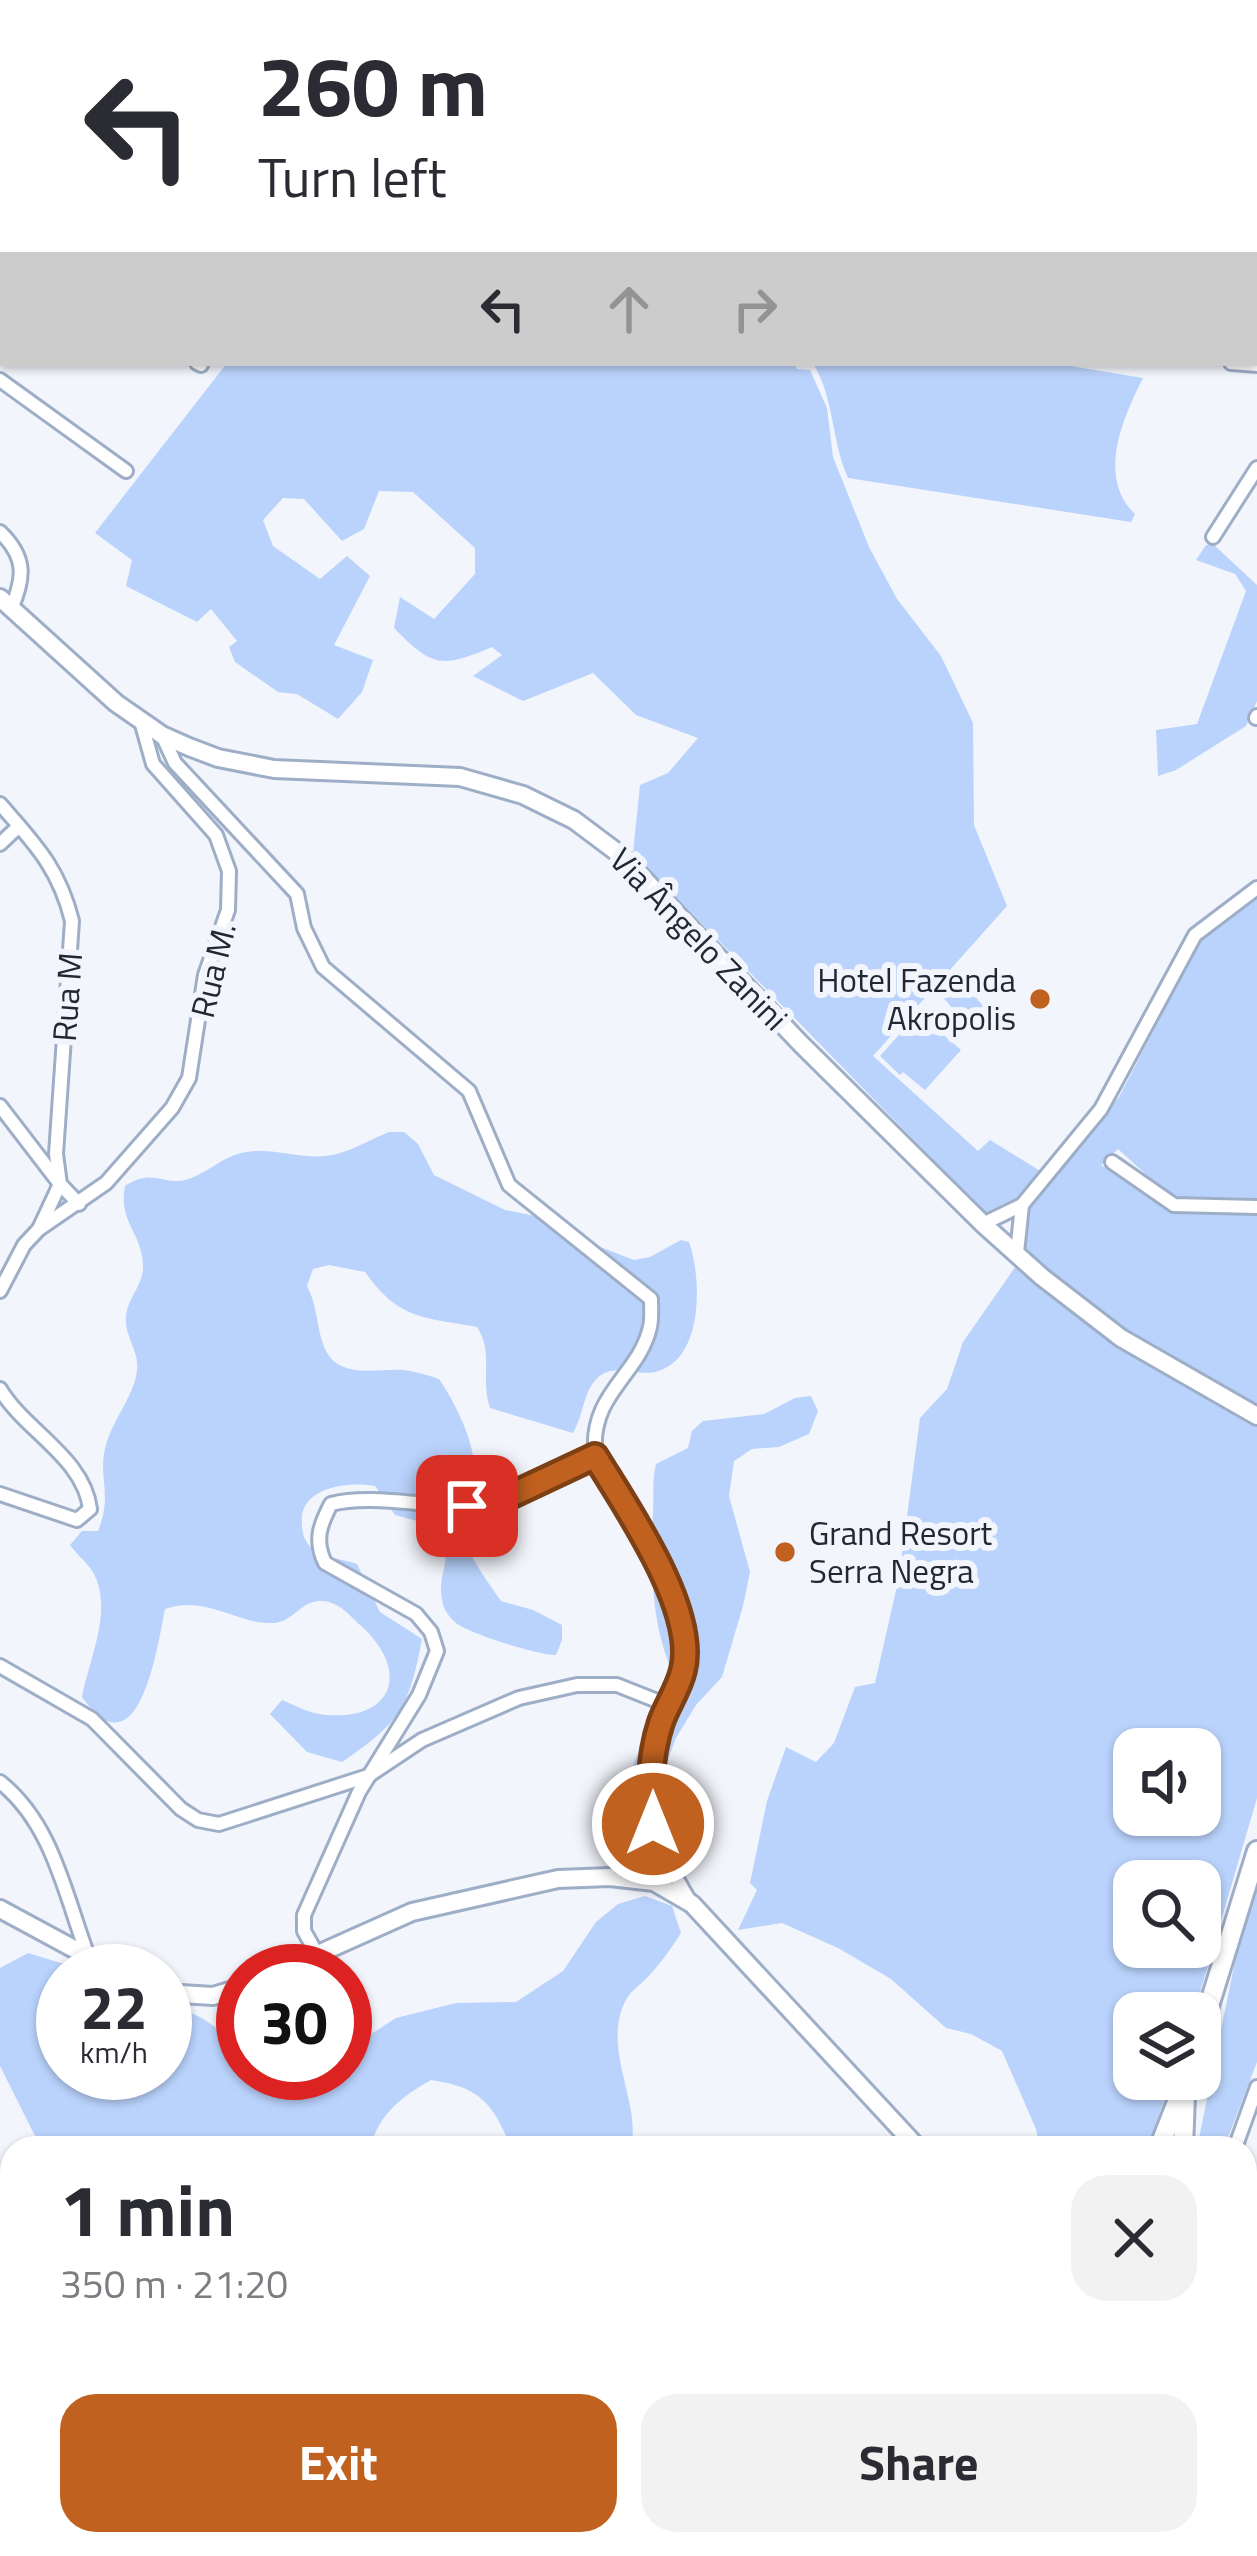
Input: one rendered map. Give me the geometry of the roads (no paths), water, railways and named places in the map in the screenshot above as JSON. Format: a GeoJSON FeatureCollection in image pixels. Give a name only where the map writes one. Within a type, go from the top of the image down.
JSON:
{"type":"FeatureCollection","features":[{"type":"Feature","properties":{"kind":"main road"},"geometry":{"type":"LineString","coordinates":[[1213,1992],[1257,1851]]}},
{"type":"Feature","properties":{"kind":"main road"},"geometry":{"type":"LineString","coordinates":[[1165,2136],[1179,2100]]}},
{"type":"Feature","properties":{"kind":"main road"},"geometry":{"type":"LineString","coordinates":[[1184,2136],[1185,2100]]}},
{"type":"Feature","properties":{"kind":"street"},"geometry":{"type":"LineString","coordinates":[[0,380],[126,471]]}},
{"type":"Feature","properties":{"kind":"street"},"geometry":{"type":"LineString","coordinates":[[1213,537],[1257,468]]}},
{"type":"Feature","properties":{"kind":"street"},"geometry":{"type":"LineString","coordinates":[[0,532],[12,543],[23,568],[22,585],[6,604]]}},
{"type":"Feature","properties":{"kind":"street","name":"Via Ângelo Zanini"},"geometry":{"type":"LineString","coordinates":[[6,604],[141,722],[218,758],[274,769],[460,777],[523,795],[574,820],[622,856],[801,1044],[1016,1253],[1120,1338],[1257,1416]]}},
{"type":"Feature","properties":{"kind":"street","name":"Rua M."},"geometry":{"type":"LineString","coordinates":[[39,1229],[106,1183],[172,1108],[189,1078],[206,975],[228,910],[229,871],[216,835],[153,764],[141,722]]}},
{"type":"Feature","properties":{"kind":"street"},"geometry":{"type":"LineString","coordinates":[[162,735],[176,764],[297,894],[304,928],[323,967],[469,1091],[509,1185],[651,1299],[650,1328],[596,1420],[595,1456],[659,1562],[681,1624],[685,1666],[661,1723],[649,1789],[657,1844],[692,1904],[907,2136]]}},
{"type":"Feature","properties":{"kind":"street","name":"Rua M"},"geometry":{"type":"LineString","coordinates":[[0,804],[51,863],[72,921],[56,1154],[60,1184]]}},
{"type":"Feature","properties":{"kind":"street"},"geometry":{"type":"LineString","coordinates":[[0,844],[19,826]]}},
{"type":"Feature","properties":{"kind":"street"},"geometry":{"type":"LineString","coordinates":[[983,1224],[1022,1205],[1101,1109],[1195,935],[1257,888]]}},
{"type":"Feature","properties":{"kind":"street"},"geometry":{"type":"LineString","coordinates":[[0,1106],[79,1204]]}},
{"type":"Feature","properties":{"kind":"street"},"geometry":{"type":"LineString","coordinates":[[1112,1162],[1174,1205],[1257,1207]]}},
{"type":"Feature","properties":{"kind":"street"},"geometry":{"type":"LineString","coordinates":[[0,1291],[24,1245],[39,1229],[60,1184]]}},
{"type":"Feature","properties":{"kind":"street"},"geometry":{"type":"LineString","coordinates":[[1016,1253],[1022,1205]]}},
{"type":"Feature","properties":{"kind":"street"},"geometry":{"type":"LineString","coordinates":[[0,1389],[10,1407],[65,1460],[88,1490],[90,1509],[77,1520],[0,1494]]}},
{"type":"Feature","properties":{"kind":"street"},"geometry":{"type":"LineString","coordinates":[[311,1944],[304,1931],[304,1915],[368,1776],[419,1695],[437,1651],[431,1632],[416,1614],[325,1563],[318,1550],[319,1529],[331,1504],[351,1499],[467,1506],[510,1496],[595,1456]]}},
{"type":"Feature","properties":{"kind":"street"},"geometry":{"type":"LineString","coordinates":[[0,1666],[92,1719],[138,1768],[198,1820],[219,1824],[368,1776],[422,1740],[519,1698],[577,1685],[617,1685],[670,1706]]}},
{"type":"Feature","properties":{"kind":"street"},"geometry":{"type":"LineString","coordinates":[[0,1782],[44,1830],[84,1944]]}},
{"type":"Feature","properties":{"kind":"street"},"geometry":{"type":"LineString","coordinates":[[340,1944],[412,1912],[557,1880],[610,1877],[654,1882],[692,1904]]}},
{"type":"Feature","properties":{"kind":"street"},"geometry":{"type":"LineString","coordinates":[[0,1909],[66,1944]]}},
{"type":"Feature","properties":{"kind":"street"},"geometry":{"type":"LineString","coordinates":[[1239,2136],[1257,2087]]}},
{"type":"Feature","properties":{"kind":"place","name":"Hotel Fazenda Akropolis"},"geometry":{"type":"Point","coordinates":[1040,999]}},
{"type":"Feature","properties":{"kind":"place","name":"Grand Resort Serra Negra"},"geometry":{"type":"Point","coordinates":[785,1552]}}]}
